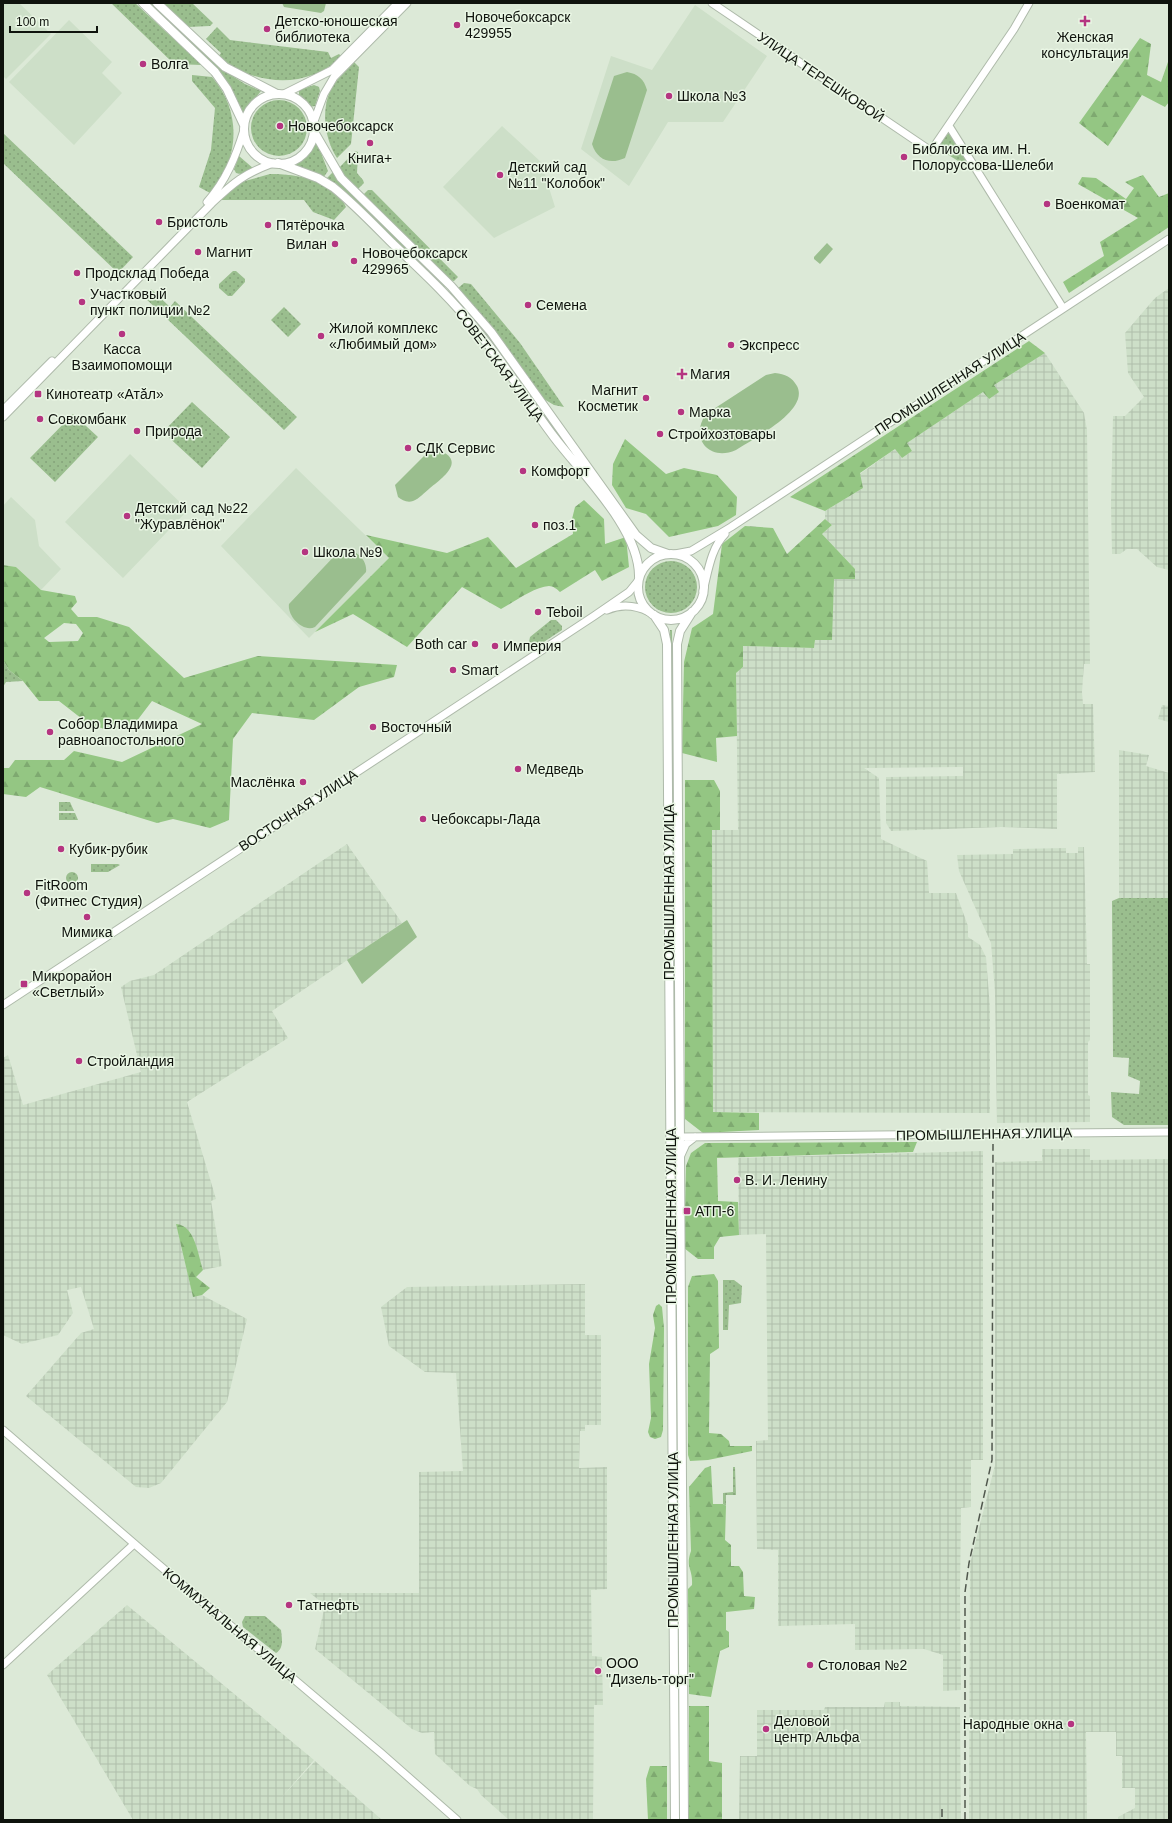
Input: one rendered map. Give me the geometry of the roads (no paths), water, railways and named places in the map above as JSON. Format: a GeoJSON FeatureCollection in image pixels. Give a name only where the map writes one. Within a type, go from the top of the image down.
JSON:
{"type":"FeatureCollection","features":[{"type":"Feature","properties":{"kind":"main road"},"geometry":{"type":"LineString","coordinates":[[143,3],[215,72],[229,94],[244,128],[245,137],[251,150],[261,158],[276,163]]}},
{"type":"Feature","properties":{"kind":"main road"},"geometry":{"type":"LineString","coordinates":[[157,3],[225,67],[281,94],[292,97],[303,104],[310,114],[313,127]]}},
{"type":"Feature","properties":{"kind":"main road"},"geometry":{"type":"LineString","coordinates":[[73,343],[212,196],[228,172],[244,128],[248,112],[257,102],[270,95],[281,94],[332,70],[398,3]]}},
{"type":"Feature","properties":{"kind":"main road"},"geometry":{"type":"LineString","coordinates":[[5,412],[232,184],[245,175],[276,163],[294,160],[301,155],[309,145],[313,127],[324,94],[334,77],[407,3]]}},
{"type":"Feature","properties":{"kind":"main road","name":"УЛИЦА ТЕРЕШКОВОЙ"},"geometry":{"type":"LineString","coordinates":[[712,3],[931,151],[949,126]]}},
{"type":"Feature","properties":{"kind":"main road"},"geometry":{"type":"LineString","coordinates":[[1029,3],[1014,30],[949,126],[1063,308]]}},
{"type":"Feature","properties":{"kind":"main road","name":"СОВЕТСКАЯ УЛИЦА"},"geometry":{"type":"LineString","coordinates":[[313,127],[341,178],[451,286],[491,332],[617,513],[644,542],[657,551],[672,554]]}},
{"type":"Feature","properties":{"kind":"main road","name":"СОВЕТСКАЯ УЛИЦА"},"geometry":{"type":"LineString","coordinates":[[276,163],[318,178],[333,187],[444,292],[483,338],[554,437],[603,493]]}},
{"type":"Feature","properties":{"kind":"main road","name":"ПРОМЫШЛЕННАЯ УЛИЦА"},"geometry":{"type":"LineString","coordinates":[[672,554],[691,550],[732,527],[1169,239]]}},
{"type":"Feature","properties":{"kind":"main road","name":"СОВЕТСКАЯ УЛИЦА"},"geometry":{"type":"LineString","coordinates":[[617,513],[633,545],[638,561],[639,579]]}},
{"type":"Feature","properties":{"kind":"main road","name":"ПРОМЫШЛЕННАЯ УЛИЦА"},"geometry":{"type":"LineString","coordinates":[[703,591],[718,543],[732,527]]}},
{"type":"Feature","properties":{"kind":"main road"},"geometry":{"type":"LineString","coordinates":[[672,554],[687,558],[697,566],[702,578],[703,591],[699,603],[692,612],[679,619],[666,620],[651,613],[639,596],[639,579],[650,561],[662,555],[672,554]]}},
{"type":"Feature","properties":{"kind":"main road","name":"ВОСТОЧНАЯ УЛИЦА"},"geometry":{"type":"LineString","coordinates":[[3,1005],[594,616],[629,592],[639,579]]}},
{"type":"Feature","properties":{"kind":"main road","name":"ВОСТОЧНАЯ УЛИЦА"},"geometry":{"type":"LineString","coordinates":[[594,616],[611,608],[625,606],[639,608],[651,613]]}},
{"type":"Feature","properties":{"kind":"main road","name":"ПРОМЫШЛЕННАЯ УЛИЦА"},"geometry":{"type":"LineString","coordinates":[[684,1820],[677,644],[680,631],[692,612]]}},
{"type":"Feature","properties":{"kind":"main road","name":"ПРОМЫШЛЕННАЯ УЛИЦА"},"geometry":{"type":"LineString","coordinates":[[651,613],[664,630],[667,644],[675,1820]]}},
{"type":"Feature","properties":{"kind":"main road"},"geometry":{"type":"LineString","coordinates":[[668,776],[677,776]]}},
{"type":"Feature","properties":{"kind":"main road"},"geometry":{"type":"LineString","coordinates":[[669,1003],[679,1003]]}},
{"type":"Feature","properties":{"kind":"main road","name":"ПРОМЫШЛЕННАЯ УЛИЦА"},"geometry":{"type":"LineString","coordinates":[[680,1137],[1169,1132]]}},
{"type":"Feature","properties":{"kind":"main road"},"geometry":{"type":"LineString","coordinates":[[670,1138],[680,1137]]}},
{"type":"Feature","properties":{"kind":"main road"},"geometry":{"type":"LineString","coordinates":[[680,1157],[686,1144],[695,1137]]}},
{"type":"Feature","properties":{"kind":"main road"},"geometry":{"type":"LineString","coordinates":[[671,1268],[681,1268]]}},
{"type":"Feature","properties":{"kind":"main road","name":"КОММУНАЛЬНАЯ УЛИЦА"},"geometry":{"type":"LineString","coordinates":[[3,1430],[134,1544],[381,1753],[457,1820]]}},
{"type":"Feature","properties":{"kind":"main road"},"geometry":{"type":"LineString","coordinates":[[672,1466],[682,1466]]}},
{"type":"Feature","properties":{"kind":"main road"},"geometry":{"type":"LineString","coordinates":[[3,1665],[134,1544]]}},
{"type":"Feature","properties":{"kind":"main road"},"geometry":{"type":"LineString","coordinates":[[674,1620],[683,1620]]}},
{"type":"Feature","properties":{"kind":"main road"},"geometry":{"type":"LineString","coordinates":[[674,1700],[684,1700]]}},
{"type":"Feature","properties":{"kind":"main road"},"geometry":{"type":"LineString","coordinates":[[674,1759],[684,1759]]}},
{"type":"Feature","properties":{"kind":"railway"},"geometry":{"type":"LineString","coordinates":[[965,1820],[965,1592],[969,1563],[992,1460],[993,1144]]}},
{"type":"Feature","properties":{"kind":"railway"},"geometry":{"type":"LineString","coordinates":[[942,1809],[942,1820]]}},
{"type":"Feature","properties":{"kind":"place","name":"Женская консультация"},"geometry":{"type":"Point","coordinates":[1085,21]}},
{"type":"Feature","properties":{"kind":"place","name":"Новочебоксарск 429955"},"geometry":{"type":"Point","coordinates":[457,25]}},
{"type":"Feature","properties":{"kind":"place","name":"Детско-юношеская библиотека"},"geometry":{"type":"Point","coordinates":[267,29]}},
{"type":"Feature","properties":{"kind":"place","name":"Волга"},"geometry":{"type":"Point","coordinates":[143,64]}},
{"type":"Feature","properties":{"kind":"place","name":"Школа №3"},"geometry":{"type":"Point","coordinates":[669,96]}},
{"type":"Feature","properties":{"kind":"place","name":"Новочебоксарск"},"geometry":{"type":"Point","coordinates":[280,126]}},
{"type":"Feature","properties":{"kind":"place","name":"Книга+"},"geometry":{"type":"Point","coordinates":[370,143]}},
{"type":"Feature","properties":{"kind":"place","name":"Библиотека им. Н. Полоруссова-Шелеби"},"geometry":{"type":"Point","coordinates":[904,157]}},
{"type":"Feature","properties":{"kind":"place","name":"Детский сад №11 \"Колобок\""},"geometry":{"type":"Point","coordinates":[500,175]}},
{"type":"Feature","properties":{"kind":"place","name":"Военкомат"},"geometry":{"type":"Point","coordinates":[1047,204]}},
{"type":"Feature","properties":{"kind":"place","name":"Бристоль"},"geometry":{"type":"Point","coordinates":[159,222]}},
{"type":"Feature","properties":{"kind":"place","name":"Пятёрочка"},"geometry":{"type":"Point","coordinates":[268,225]}},
{"type":"Feature","properties":{"kind":"place","name":"Вилан"},"geometry":{"type":"Point","coordinates":[335,244]}},
{"type":"Feature","properties":{"kind":"place","name":"Магнит"},"geometry":{"type":"Point","coordinates":[198,252]}},
{"type":"Feature","properties":{"kind":"place","name":"Новочебоксарск 429965"},"geometry":{"type":"Point","coordinates":[354,261]}},
{"type":"Feature","properties":{"kind":"place","name":"Продсклад Победа"},"geometry":{"type":"Point","coordinates":[77,273]}},
{"type":"Feature","properties":{"kind":"place","name":"Участковый пункт полиции №2"},"geometry":{"type":"Point","coordinates":[82,302]}},
{"type":"Feature","properties":{"kind":"place","name":"Семена"},"geometry":{"type":"Point","coordinates":[528,305]}},
{"type":"Feature","properties":{"kind":"place","name":"Касса Взаимопомощи"},"geometry":{"type":"Point","coordinates":[122,334]}},
{"type":"Feature","properties":{"kind":"place","name":"Жилой комплекс «Любимый дом»"},"geometry":{"type":"Point","coordinates":[321,336]}},
{"type":"Feature","properties":{"kind":"place","name":"Экспресс"},"geometry":{"type":"Point","coordinates":[731,345]}},
{"type":"Feature","properties":{"kind":"place","name":"Магия"},"geometry":{"type":"Point","coordinates":[682,374]}},
{"type":"Feature","properties":{"kind":"place","name":"Кинотеатр «Атӑл»"},"geometry":{"type":"Point","coordinates":[38,394]}},
{"type":"Feature","properties":{"kind":"place","name":"Магнит Косметик"},"geometry":{"type":"Point","coordinates":[646,398]}},
{"type":"Feature","properties":{"kind":"place","name":"Марка"},"geometry":{"type":"Point","coordinates":[681,412]}},
{"type":"Feature","properties":{"kind":"place","name":"Совкомбанк"},"geometry":{"type":"Point","coordinates":[40,419]}},
{"type":"Feature","properties":{"kind":"place","name":"Природа"},"geometry":{"type":"Point","coordinates":[137,431]}},
{"type":"Feature","properties":{"kind":"place","name":"Стройхозтовары"},"geometry":{"type":"Point","coordinates":[660,434]}},
{"type":"Feature","properties":{"kind":"place","name":"СДК Сервис"},"geometry":{"type":"Point","coordinates":[408,448]}},
{"type":"Feature","properties":{"kind":"place","name":"Комфорт"},"geometry":{"type":"Point","coordinates":[523,471]}},
{"type":"Feature","properties":{"kind":"place","name":"Детский сад №22 \"Журавлёнок\""},"geometry":{"type":"Point","coordinates":[127,516]}},
{"type":"Feature","properties":{"kind":"place","name":"поз.1"},"geometry":{"type":"Point","coordinates":[535,525]}},
{"type":"Feature","properties":{"kind":"place","name":"Школа №9"},"geometry":{"type":"Point","coordinates":[305,552]}},
{"type":"Feature","properties":{"kind":"place","name":"Teboil"},"geometry":{"type":"Point","coordinates":[538,612]}},
{"type":"Feature","properties":{"kind":"place","name":"Both car"},"geometry":{"type":"Point","coordinates":[475,644]}},
{"type":"Feature","properties":{"kind":"place","name":"Империя"},"geometry":{"type":"Point","coordinates":[495,646]}},
{"type":"Feature","properties":{"kind":"place","name":"Smart"},"geometry":{"type":"Point","coordinates":[453,670]}},
{"type":"Feature","properties":{"kind":"place","name":"Восточный"},"geometry":{"type":"Point","coordinates":[373,727]}},
{"type":"Feature","properties":{"kind":"place","name":"Собор Владимира равноапостольного"},"geometry":{"type":"Point","coordinates":[50,732]}},
{"type":"Feature","properties":{"kind":"place","name":"Медведь"},"geometry":{"type":"Point","coordinates":[518,769]}},
{"type":"Feature","properties":{"kind":"place","name":"Маслёнка"},"geometry":{"type":"Point","coordinates":[303,782]}},
{"type":"Feature","properties":{"kind":"place","name":"Чебоксары-Лада"},"geometry":{"type":"Point","coordinates":[423,819]}},
{"type":"Feature","properties":{"kind":"place","name":"Кубик-рубик"},"geometry":{"type":"Point","coordinates":[61,849]}},
{"type":"Feature","properties":{"kind":"place","name":"FitRoom (Фитнес Студия)"},"geometry":{"type":"Point","coordinates":[27,893]}},
{"type":"Feature","properties":{"kind":"place","name":"Мимика"},"geometry":{"type":"Point","coordinates":[87,917]}},
{"type":"Feature","properties":{"kind":"place","name":"Микрорайон «Светлый»"},"geometry":{"type":"Point","coordinates":[24,984]}},
{"type":"Feature","properties":{"kind":"place","name":"Стройландия"},"geometry":{"type":"Point","coordinates":[79,1061]}},
{"type":"Feature","properties":{"kind":"place","name":"В. И. Ленину"},"geometry":{"type":"Point","coordinates":[737,1180]}},
{"type":"Feature","properties":{"kind":"place","name":"АТП-6"},"geometry":{"type":"Point","coordinates":[687,1211]}},
{"type":"Feature","properties":{"kind":"place","name":"Татнефть"},"geometry":{"type":"Point","coordinates":[289,1605]}},
{"type":"Feature","properties":{"kind":"place","name":"Столовая №2"},"geometry":{"type":"Point","coordinates":[810,1665]}},
{"type":"Feature","properties":{"kind":"place","name":"ООО \"Дизель-торг\""},"geometry":{"type":"Point","coordinates":[598,1671]}},
{"type":"Feature","properties":{"kind":"place","name":"Народные окна"},"geometry":{"type":"Point","coordinates":[1071,1724]}},
{"type":"Feature","properties":{"kind":"place","name":"Деловой центр Альфа"},"geometry":{"type":"Point","coordinates":[766,1729]}}]}
